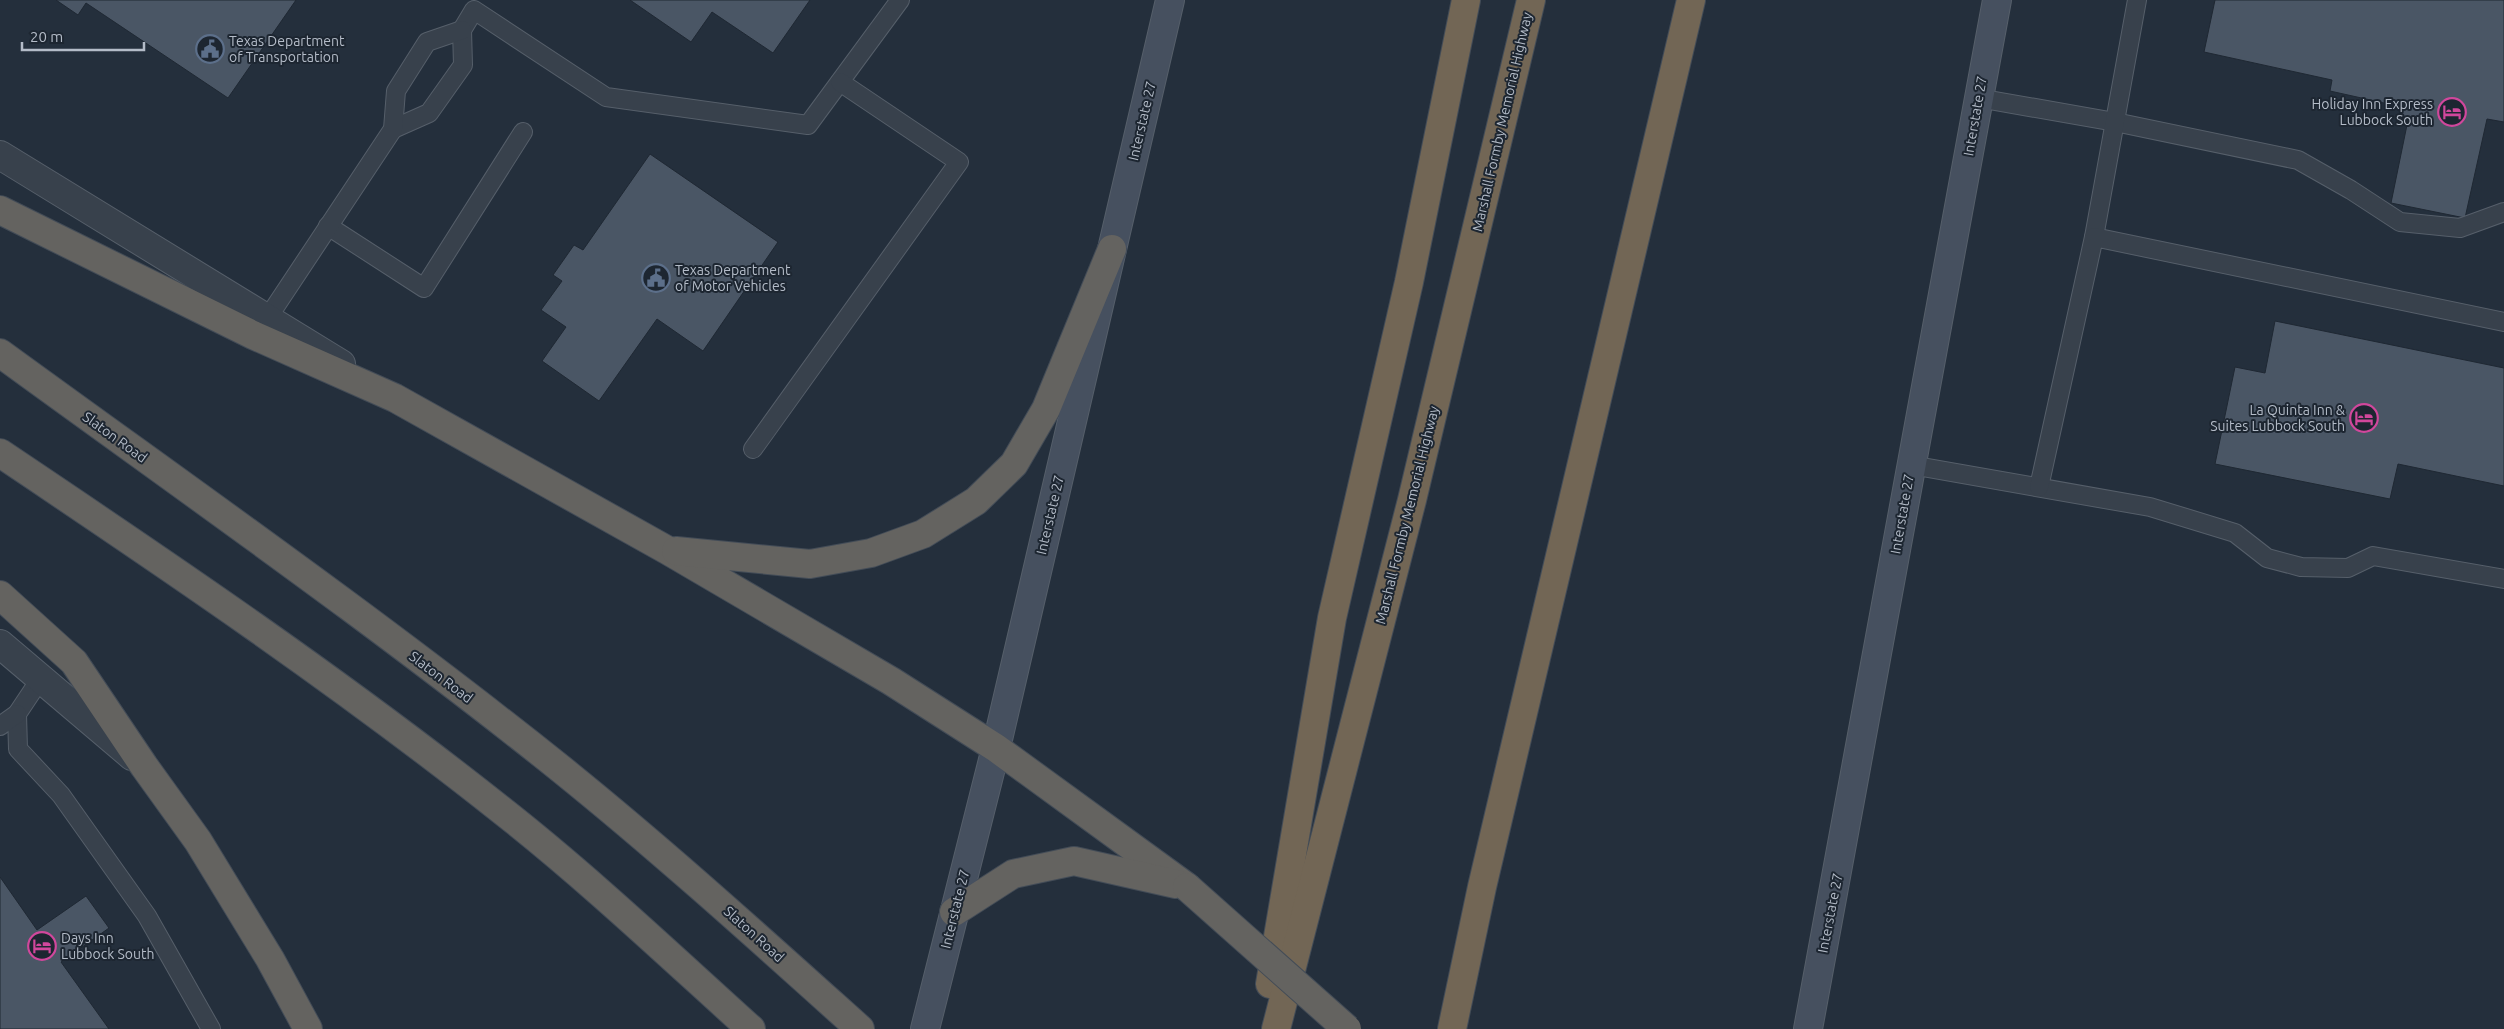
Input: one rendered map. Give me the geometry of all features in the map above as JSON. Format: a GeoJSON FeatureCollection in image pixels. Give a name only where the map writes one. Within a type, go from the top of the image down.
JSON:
{"type":"FeatureCollection","features":[{"type":"Feature","properties":{"kind":"highway"},"geometry":{"type":"LineString","coordinates":[[1262,1029],[1332,618],[1409,282],[1466,0]]}},
{"type":"Feature","properties":{"kind":"highway","name":"Marshall Formby Memorial Highway"},"geometry":{"type":"LineString","coordinates":[[1276,1029],[1412,500],[1531,0]]}},
{"type":"Feature","properties":{"kind":"highway"},"geometry":{"type":"LineString","coordinates":[[1452,1029],[1482,886],[1691,0]]}},
{"type":"Feature","properties":{"kind":"highway"},"geometry":{"type":"LineString","coordinates":[[0,210],[253,335],[395,398],[667,550],[891,681],[996,748],[1187,887],[1348,1029]]}},
{"type":"Feature","properties":{"kind":"highway"},"geometry":{"type":"LineString","coordinates":[[667,550],[810,564],[871,554],[924,534],[976,501],[1014,464],[1046,409],[1112,249]]}},
{"type":"Feature","properties":{"kind":"highway","name":"Slaton Road"},"geometry":{"type":"LineString","coordinates":[[0,353],[339,600],[560,768],[681,868],[860,1029]]}},
{"type":"Feature","properties":{"kind":"highway"},"geometry":{"type":"LineString","coordinates":[[0,453],[138,546],[364,705],[502,810],[635,924],[751,1029]]}},
{"type":"Feature","properties":{"kind":"highway"},"geometry":{"type":"LineString","coordinates":[[0,595],[74,662],[144,766],[198,840],[270,959],[308,1029]]}},
{"type":"Feature","properties":{"kind":"highway"},"geometry":{"type":"LineString","coordinates":[[954,912],[1013,874],[1074,862],[1187,887]]}},
{"type":"Feature","properties":{"kind":"main road","name":"Interstate 27"},"geometry":{"type":"LineString","coordinates":[[925,1029],[996,748],[1170,0]]}},
{"type":"Feature","properties":{"kind":"main road","name":"Interstate 27"},"geometry":{"type":"LineString","coordinates":[[1808,1029],[1997,0]]}},
{"type":"Feature","properties":{"kind":"street"},"geometry":{"type":"LineString","coordinates":[[0,156],[395,398]]}},
{"type":"Feature","properties":{"kind":"street"},"geometry":{"type":"LineString","coordinates":[[0,644],[144,766]]}},
{"type":"Feature","properties":{"kind":"lane"},"geometry":{"type":"LineString","coordinates":[[393,129],[429,113],[463,65],[462,30],[474,5],[606,97],[808,125],[900,0]]}},
{"type":"Feature","properties":{"kind":"lane"},"geometry":{"type":"LineString","coordinates":[[2039,487],[2094,237],[2137,0]]}},
{"type":"Feature","properties":{"kind":"lane"},"geometry":{"type":"LineString","coordinates":[[267,319],[393,129],[396,91],[427,42],[462,30]]}},
{"type":"Feature","properties":{"kind":"lane"},"geometry":{"type":"LineString","coordinates":[[753,449],[959,162],[840,82]]}},
{"type":"Feature","properties":{"kind":"lane"},"geometry":{"type":"LineString","coordinates":[[1978,98],[2115,122],[2298,160],[2351,190],[2400,222],[2460,228],[2504,212]]}},
{"type":"Feature","properties":{"kind":"lane"},"geometry":{"type":"LineString","coordinates":[[328,226],[424,288],[523,132]]}},
{"type":"Feature","properties":{"kind":"lane"},"geometry":{"type":"LineString","coordinates":[[2094,237],[2504,322]]}},
{"type":"Feature","properties":{"kind":"lane"},"geometry":{"type":"LineString","coordinates":[[1911,465],[2150,507],[2235,533],[2267,558],[2301,568],[2348,568],[2373,556],[2504,579]]}},
{"type":"Feature","properties":{"kind":"lane"},"geometry":{"type":"LineString","coordinates":[[0,726],[17,714],[41,678]]}},
{"type":"Feature","properties":{"kind":"lane"},"geometry":{"type":"LineString","coordinates":[[17,714],[18,749],[61,795],[147,916],[211,1029]]}},
{"type":"Feature","properties":{"kind":"building","name":"Texas Department of Transportation"},"geometry":{"type":"Polygon","coordinates":[[[56,0],[296,0],[228,98],[86,3],[78,15],[56,0]]]}},
{"type":"Feature","properties":{"kind":"building"},"geometry":{"type":"Polygon","coordinates":[[[630,0],[810,0],[773,53],[712,12],[691,42],[630,0]]]}},
{"type":"Feature","properties":{"kind":"building","name":"Holiday Inn Express Lubbock South"},"geometry":{"type":"Polygon","coordinates":[[[2215,0],[2504,0],[2504,122],[2487,119],[2465,218],[2391,203],[2408,120],[2399,118],[2402,107],[2330,91],[2332,80],[2204,52],[2215,0]]]}},
{"type":"Feature","properties":{"kind":"building","name":"Texas Department of Motor Vehicles"},"geometry":{"type":"Polygon","coordinates":[[[650,154],[778,242],[703,351],[657,319],[599,401],[542,361],[566,327],[541,310],[562,281],[553,275],[574,245],[583,250],[650,154]]]}},
{"type":"Feature","properties":{"kind":"building","name":"La Quinta Inn & Suites Lubbock South"},"geometry":{"type":"Polygon","coordinates":[[[2275,321],[2504,368],[2504,486],[2398,464],[2390,499],[2215,464],[2235,367],[2265,373],[2275,321]]]}},
{"type":"Feature","properties":{"kind":"building","name":"Days Inn Lubbock South"},"geometry":{"type":"Polygon","coordinates":[[[0,877],[37,930],[86,896],[109,928],[61,962],[109,1029],[0,1029],[0,877]]]}},
{"type":"Feature","properties":{"kind":"place","name":"Texas Department of Transportation"},"geometry":{"type":"Point","coordinates":[210,49]}},
{"type":"Feature","properties":{"kind":"place","name":"Holiday Inn Express Lubbock South"},"geometry":{"type":"Point","coordinates":[2452,112]}},
{"type":"Feature","properties":{"kind":"place","name":"Texas Department of Motor Vehicles"},"geometry":{"type":"Point","coordinates":[656,278]}},
{"type":"Feature","properties":{"kind":"place","name":"La Quinta Inn & Suites Lubbock South"},"geometry":{"type":"Point","coordinates":[2364,418]}},
{"type":"Feature","properties":{"kind":"place","name":"Days Inn Lubbock South"},"geometry":{"type":"Point","coordinates":[42,946]}}]}
